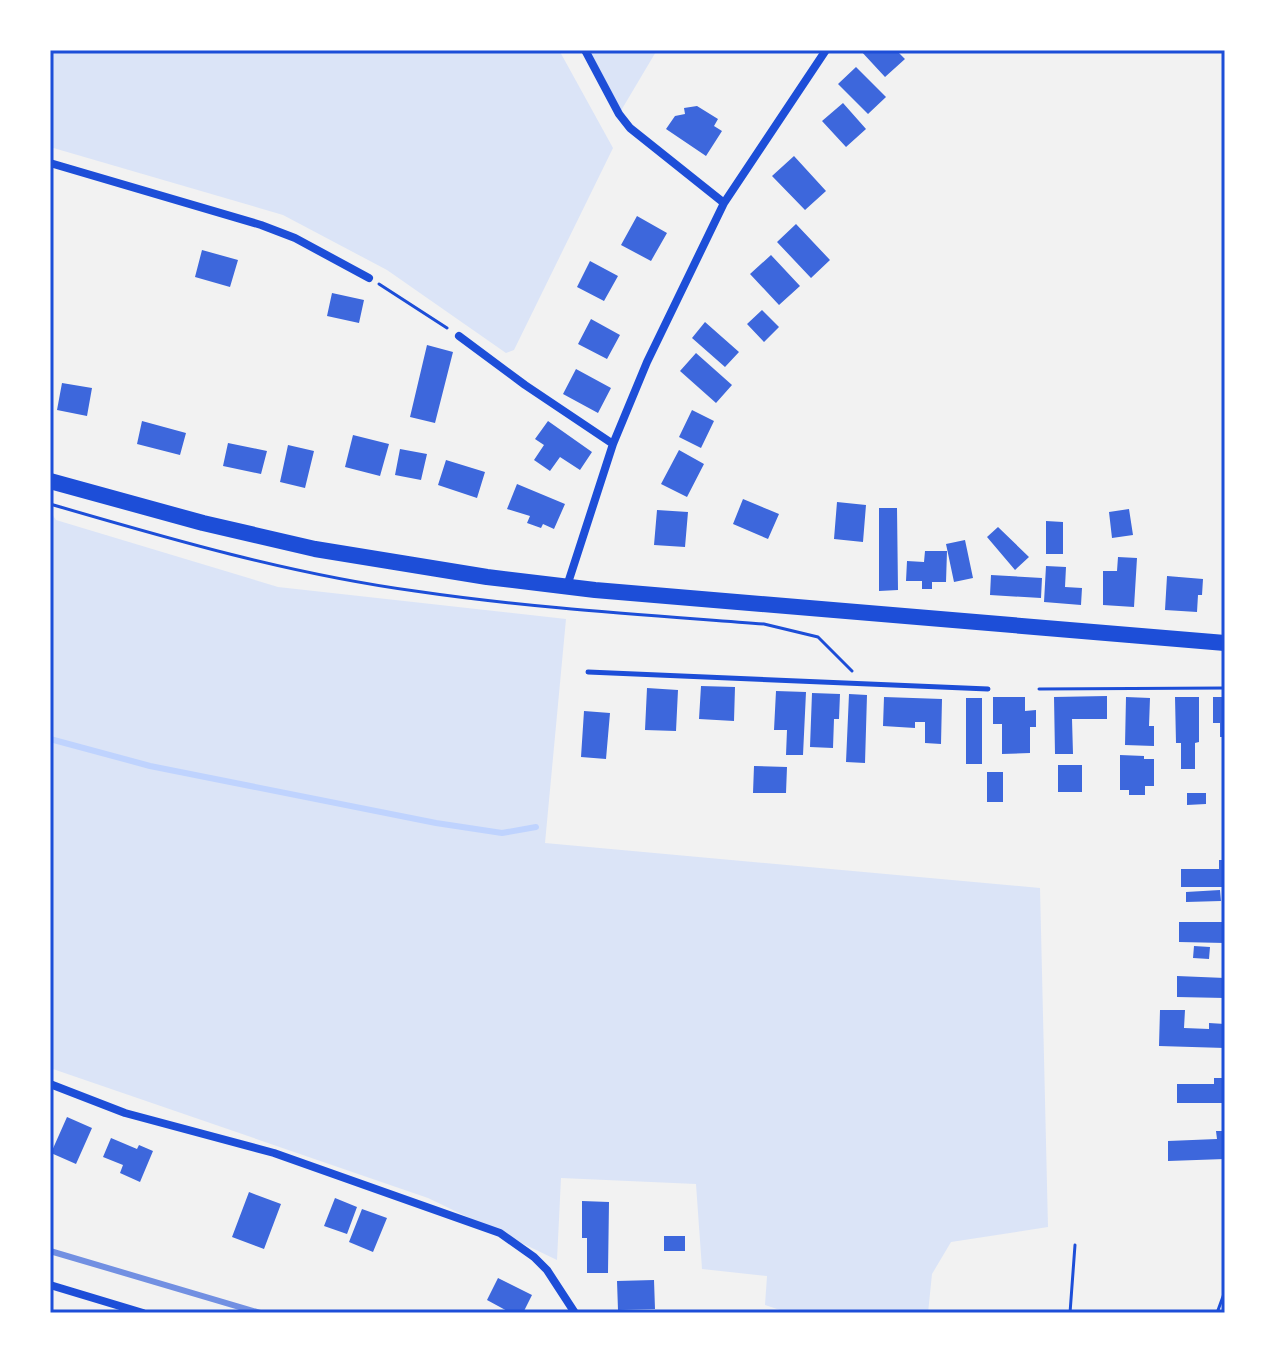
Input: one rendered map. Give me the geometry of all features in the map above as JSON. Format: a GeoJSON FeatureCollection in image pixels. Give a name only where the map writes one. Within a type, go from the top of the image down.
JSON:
{"type":"FeatureCollection","features":[{"type":"Feature","properties":{"kind":"main road"},"geometry":{"type":"LineString","coordinates":[[50,481],[203,523],[391,563],[567,587],[1225,643]]}},
{"type":"Feature","properties":{"kind":"street"},"geometry":{"type":"LineString","coordinates":[[585,50],[619,114],[630,128],[724,203]]}},
{"type":"Feature","properties":{"kind":"street"},"geometry":{"type":"LineString","coordinates":[[567,587],[613,444],[647,362],[724,203],[826,50]]}},
{"type":"Feature","properties":{"kind":"street"},"geometry":{"type":"LineString","coordinates":[[50,163],[261,225],[295,238],[369,278]]}},
{"type":"Feature","properties":{"kind":"street"},"geometry":{"type":"LineString","coordinates":[[459,336],[613,444]]}},
{"type":"Feature","properties":{"kind":"street"},"geometry":{"type":"LineString","coordinates":[[50,1084],[125,1113],[274,1153],[500,1233],[541,1263],[575,1313]]}},
{"type":"Feature","properties":{"kind":"street"},"geometry":{"type":"LineString","coordinates":[[50,1285],[143,1313]]}},
{"type":"Feature","properties":{"kind":"lane"},"geometry":{"type":"LineString","coordinates":[[588,672],[988,689]]}},
{"type":"Feature","properties":{"kind":"path"},"geometry":{"type":"LineString","coordinates":[[369,278],[459,336]]}},
{"type":"Feature","properties":{"kind":"path"},"geometry":{"type":"LineString","coordinates":[[764,624],[818,637],[866,685]]}},
{"type":"Feature","properties":{"kind":"path"},"geometry":{"type":"LineString","coordinates":[[1039,689],[1225,688]]}},
{"type":"Feature","properties":{"kind":"path"},"geometry":{"type":"LineString","coordinates":[[1070,1313],[1075,1245]]}},
{"type":"Feature","properties":{"kind":"path"},"geometry":{"type":"LineString","coordinates":[[1217,1313],[1225,1291]]}},
{"type":"Feature","properties":{"kind":"shaded area"},"geometry":{"type":"Polygon","coordinates":[[[50,50],[559,50],[613,148],[514,350],[506,353],[387,270],[283,215],[50,147],[50,50]]]}},
{"type":"Feature","properties":{"kind":"shaded area"},"geometry":{"type":"Polygon","coordinates":[[[585,50],[657,50],[619,114],[585,50]]]}},
{"type":"Feature","properties":{"kind":"shaded area"},"geometry":{"type":"Polygon","coordinates":[[[50,511],[56,520],[278,587],[566,619],[545,843],[1040,888],[1048,1227],[951,1242],[932,1274],[928,1313],[789,1313],[765,1305],[767,1276],[702,1269],[696,1184],[561,1178],[557,1260],[428,1198],[50,1068],[50,511]]]}},
{"type":"Feature","properties":{"kind":"building"},"geometry":{"type":"Polygon","coordinates":[[[860,50],[896,50],[905,59],[885,77],[860,50]]]}},
{"type":"Feature","properties":{"kind":"building"},"geometry":{"type":"Polygon","coordinates":[[[856,67],[886,97],[868,114],[838,84],[856,67]]]}},
{"type":"Feature","properties":{"kind":"building"},"geometry":{"type":"Polygon","coordinates":[[[843,103],[866,129],[846,147],[822,121],[843,103]]]}},
{"type":"Feature","properties":{"kind":"building"},"geometry":{"type":"Polygon","coordinates":[[[697,106],[718,119],[714,126],[722,131],[706,156],[666,129],[675,116],[685,114],[684,108],[697,106]]]}},
{"type":"Feature","properties":{"kind":"building"},"geometry":{"type":"Polygon","coordinates":[[[794,156],[826,191],[805,210],[772,176],[794,156]]]}},
{"type":"Feature","properties":{"kind":"building"},"geometry":{"type":"Polygon","coordinates":[[[637,216],[667,233],[651,261],[621,245],[637,216]]]}},
{"type":"Feature","properties":{"kind":"building"},"geometry":{"type":"Polygon","coordinates":[[[796,224],[830,260],[811,278],[777,242],[796,224]]]}},
{"type":"Feature","properties":{"kind":"building"},"geometry":{"type":"Polygon","coordinates":[[[202,250],[238,260],[230,287],[195,277],[202,250]]]}},
{"type":"Feature","properties":{"kind":"building"},"geometry":{"type":"Polygon","coordinates":[[[771,255],[800,286],[779,305],[750,274],[771,255]]]}},
{"type":"Feature","properties":{"kind":"building"},"geometry":{"type":"Polygon","coordinates":[[[590,261],[618,276],[604,301],[577,287],[590,261]]]}},
{"type":"Feature","properties":{"kind":"building"},"geometry":{"type":"Polygon","coordinates":[[[332,293],[364,300],[359,323],[327,316],[332,293]]]}},
{"type":"Feature","properties":{"kind":"building"},"geometry":{"type":"Polygon","coordinates":[[[762,310],[779,327],[764,342],[747,324],[762,310]]]}},
{"type":"Feature","properties":{"kind":"building"},"geometry":{"type":"Polygon","coordinates":[[[591,319],[620,335],[607,359],[578,344],[591,319]]]}},
{"type":"Feature","properties":{"kind":"building"},"geometry":{"type":"Polygon","coordinates":[[[705,322],[739,352],[725,367],[692,338],[705,322]]]}},
{"type":"Feature","properties":{"kind":"building"},"geometry":{"type":"Polygon","coordinates":[[[427,345],[453,352],[435,423],[410,417],[427,345]]]}},
{"type":"Feature","properties":{"kind":"building"},"geometry":{"type":"Polygon","coordinates":[[[696,353],[732,385],[716,403],[680,371],[696,353]]]}},
{"type":"Feature","properties":{"kind":"building"},"geometry":{"type":"Polygon","coordinates":[[[576,369],[611,388],[598,413],[563,394],[576,369]]]}},
{"type":"Feature","properties":{"kind":"building"},"geometry":{"type":"Polygon","coordinates":[[[62,383],[92,388],[87,416],[57,410],[62,383]]]}},
{"type":"Feature","properties":{"kind":"building"},"geometry":{"type":"Polygon","coordinates":[[[692,410],[714,421],[701,448],[679,437],[692,410]]]}},
{"type":"Feature","properties":{"kind":"building"},"geometry":{"type":"Polygon","coordinates":[[[142,421],[186,433],[180,455],[137,444],[142,421]]]}},
{"type":"Feature","properties":{"kind":"building"},"geometry":{"type":"Polygon","coordinates":[[[548,421],[592,452],[580,470],[560,457],[550,471],[534,460],[544,445],[535,439],[548,421]]]}},
{"type":"Feature","properties":{"kind":"building"},"geometry":{"type":"Polygon","coordinates":[[[353,435],[389,444],[380,476],[345,467],[353,435]]]}},
{"type":"Feature","properties":{"kind":"building"},"geometry":{"type":"Polygon","coordinates":[[[228,443],[267,451],[261,474],[223,466],[228,443]]]}},
{"type":"Feature","properties":{"kind":"building"},"geometry":{"type":"Polygon","coordinates":[[[288,445],[314,451],[305,488],[280,482],[288,445]]]}},
{"type":"Feature","properties":{"kind":"building"},"geometry":{"type":"Polygon","coordinates":[[[400,449],[427,454],[421,480],[395,475],[400,449]]]}},
{"type":"Feature","properties":{"kind":"building"},"geometry":{"type":"Polygon","coordinates":[[[679,450],[704,464],[687,497],[661,484],[679,450]]]}},
{"type":"Feature","properties":{"kind":"building"},"geometry":{"type":"Polygon","coordinates":[[[446,460],[485,472],[477,498],[438,485],[446,460]]]}},
{"type":"Feature","properties":{"kind":"building"},"geometry":{"type":"Polygon","coordinates":[[[517,484],[565,504],[554,529],[543,524],[541,528],[527,523],[530,516],[507,509],[517,484]]]}},
{"type":"Feature","properties":{"kind":"building"},"geometry":{"type":"Polygon","coordinates":[[[743,499],[779,514],[768,539],[733,524],[743,499]]]}},
{"type":"Feature","properties":{"kind":"building"},"geometry":{"type":"Polygon","coordinates":[[[837,502],[866,505],[863,542],[834,539],[837,502]]]}},
{"type":"Feature","properties":{"kind":"building"},"geometry":{"type":"Polygon","coordinates":[[[879,508],[897,508],[898,590],[879,591],[879,508]]]}},
{"type":"Feature","properties":{"kind":"building"},"geometry":{"type":"Polygon","coordinates":[[[1129,509],[1133,535],[1112,538],[1109,512],[1129,509]]]}},
{"type":"Feature","properties":{"kind":"building"},"geometry":{"type":"Polygon","coordinates":[[[657,510],[688,512],[685,547],[654,545],[657,510]]]}},
{"type":"Feature","properties":{"kind":"building"},"geometry":{"type":"Polygon","coordinates":[[[1046,521],[1063,522],[1063,554],[1046,554],[1046,521]]]}},
{"type":"Feature","properties":{"kind":"building"},"geometry":{"type":"Polygon","coordinates":[[[998,527],[1029,557],[1015,570],[987,537],[998,527]]]}},
{"type":"Feature","properties":{"kind":"building"},"geometry":{"type":"Polygon","coordinates":[[[965,540],[973,578],[954,582],[946,544],[965,540]]]}},
{"type":"Feature","properties":{"kind":"building"},"geometry":{"type":"Polygon","coordinates":[[[925,551],[947,551],[946,582],[932,582],[932,589],[922,589],[922,581],[906,581],[907,561],[924,562],[925,551]]]}},
{"type":"Feature","properties":{"kind":"building"},"geometry":{"type":"Polygon","coordinates":[[[1118,557],[1137,558],[1134,607],[1103,605],[1103,571],[1117,571],[1118,557]]]}},
{"type":"Feature","properties":{"kind":"building"},"geometry":{"type":"Polygon","coordinates":[[[1046,566],[1066,567],[1065,587],[1082,588],[1081,605],[1044,602],[1046,566]]]}},
{"type":"Feature","properties":{"kind":"building"},"geometry":{"type":"Polygon","coordinates":[[[991,575],[1042,578],[1041,598],[990,595],[991,575]]]}},
{"type":"Feature","properties":{"kind":"building"},"geometry":{"type":"Polygon","coordinates":[[[1167,576],[1203,579],[1197,612],[1165,610],[1167,576]]]}},
{"type":"Feature","properties":{"kind":"building"},"geometry":{"type":"Polygon","coordinates":[[[701,686],[735,687],[734,721],[699,719],[701,686]]]}},
{"type":"Feature","properties":{"kind":"building"},"geometry":{"type":"Polygon","coordinates":[[[647,688],[678,690],[676,731],[645,730],[647,688]]]}},
{"type":"Feature","properties":{"kind":"building"},"geometry":{"type":"Polygon","coordinates":[[[776,691],[806,692],[803,755],[786,755],[787,730],[774,730],[776,691]]]}},
{"type":"Feature","properties":{"kind":"building"},"geometry":{"type":"Polygon","coordinates":[[[812,693],[840,694],[839,719],[834,719],[833,748],[810,747],[812,693]]]}},
{"type":"Feature","properties":{"kind":"building"},"geometry":{"type":"Polygon","coordinates":[[[849,694],[867,695],[865,763],[846,762],[849,694]]]}},
{"type":"Feature","properties":{"kind":"building"},"geometry":{"type":"Polygon","coordinates":[[[1107,696],[1107,719],[1072,719],[1073,754],[1055,754],[1054,697],[1107,696]]]}},
{"type":"Feature","properties":{"kind":"building"},"geometry":{"type":"Polygon","coordinates":[[[884,697],[942,699],[941,744],[925,743],[925,722],[915,722],[915,728],[883,726],[884,697]]]}},
{"type":"Feature","properties":{"kind":"building"},"geometry":{"type":"Polygon","coordinates":[[[993,697],[1025,697],[1025,711],[1036,710],[1036,727],[1030,727],[1030,753],[1002,754],[1002,724],[993,724],[993,697]]]}},
{"type":"Feature","properties":{"kind":"building"},"geometry":{"type":"Polygon","coordinates":[[[1126,697],[1150,698],[1149,726],[1154,726],[1154,746],[1125,745],[1126,697]]]}},
{"type":"Feature","properties":{"kind":"building"},"geometry":{"type":"Polygon","coordinates":[[[1175,697],[1199,697],[1199,742],[1195,743],[1195,769],[1181,769],[1181,743],[1176,743],[1175,697]]]}},
{"type":"Feature","properties":{"kind":"building"},"geometry":{"type":"Polygon","coordinates":[[[1213,697],[1225,697],[1225,737],[1220,737],[1220,723],[1213,723],[1213,697]]]}},
{"type":"Feature","properties":{"kind":"building"},"geometry":{"type":"Polygon","coordinates":[[[966,698],[982,698],[982,764],[966,764],[966,698]]]}},
{"type":"Feature","properties":{"kind":"building"},"geometry":{"type":"Polygon","coordinates":[[[584,711],[610,713],[606,759],[581,757],[584,711]]]}},
{"type":"Feature","properties":{"kind":"building"},"geometry":{"type":"Polygon","coordinates":[[[1120,755],[1154,759],[1154,786],[1145,786],[1145,795],[1129,795],[1129,790],[1120,790],[1120,755]]]}},
{"type":"Feature","properties":{"kind":"building"},"geometry":{"type":"Polygon","coordinates":[[[1058,765],[1082,765],[1082,792],[1058,792],[1058,765]]]}},
{"type":"Feature","properties":{"kind":"building"},"geometry":{"type":"Polygon","coordinates":[[[754,766],[787,767],[786,793],[753,793],[754,766]]]}},
{"type":"Feature","properties":{"kind":"building"},"geometry":{"type":"Polygon","coordinates":[[[987,772],[1003,772],[1003,802],[987,802],[987,772]]]}},
{"type":"Feature","properties":{"kind":"building"},"geometry":{"type":"Polygon","coordinates":[[[1187,793],[1206,793],[1206,804],[1187,805],[1187,793]]]}},
{"type":"Feature","properties":{"kind":"building"},"geometry":{"type":"Polygon","coordinates":[[[1219,860],[1225,860],[1225,887],[1181,887],[1181,869],[1219,869],[1219,860]]]}},
{"type":"Feature","properties":{"kind":"building"},"geometry":{"type":"Polygon","coordinates":[[[1220,890],[1221,901],[1186,902],[1186,892],[1220,890]]]}},
{"type":"Feature","properties":{"kind":"building"},"geometry":{"type":"Polygon","coordinates":[[[1179,922],[1225,922],[1225,943],[1179,942],[1179,922]]]}},
{"type":"Feature","properties":{"kind":"building"},"geometry":{"type":"Polygon","coordinates":[[[1194,946],[1210,947],[1209,959],[1193,958],[1194,946]]]}},
{"type":"Feature","properties":{"kind":"building"},"geometry":{"type":"Polygon","coordinates":[[[1177,976],[1225,978],[1225,998],[1177,997],[1177,976]]]}},
{"type":"Feature","properties":{"kind":"building"},"geometry":{"type":"Polygon","coordinates":[[[1160,1010],[1185,1010],[1184,1028],[1209,1029],[1209,1023],[1225,1024],[1225,1048],[1159,1046],[1160,1010]]]}},
{"type":"Feature","properties":{"kind":"building"},"geometry":{"type":"Polygon","coordinates":[[[1214,1078],[1225,1078],[1225,1103],[1177,1103],[1177,1084],[1214,1084],[1214,1078]]]}},
{"type":"Feature","properties":{"kind":"building"},"geometry":{"type":"Polygon","coordinates":[[[67,1117],[92,1128],[76,1164],[51,1153],[67,1117]]]}},
{"type":"Feature","properties":{"kind":"building"},"geometry":{"type":"Polygon","coordinates":[[[1216,1131],[1225,1131],[1225,1159],[1168,1161],[1168,1141],[1217,1139],[1216,1131]]]}},
{"type":"Feature","properties":{"kind":"building"},"geometry":{"type":"Polygon","coordinates":[[[111,1138],[137,1149],[139,1145],[153,1151],[140,1182],[120,1173],[123,1165],[103,1157],[111,1138]]]}},
{"type":"Feature","properties":{"kind":"building"},"geometry":{"type":"Polygon","coordinates":[[[249,1192],[281,1204],[264,1249],[232,1237],[249,1192]]]}},
{"type":"Feature","properties":{"kind":"building"},"geometry":{"type":"Polygon","coordinates":[[[335,1198],[357,1207],[347,1234],[324,1226],[335,1198]]]}},
{"type":"Feature","properties":{"kind":"building"},"geometry":{"type":"Polygon","coordinates":[[[582,1201],[609,1202],[608,1273],[587,1273],[587,1238],[582,1238],[582,1201]]]}},
{"type":"Feature","properties":{"kind":"building"},"geometry":{"type":"Polygon","coordinates":[[[362,1209],[387,1218],[373,1252],[349,1242],[362,1209]]]}},
{"type":"Feature","properties":{"kind":"building"},"geometry":{"type":"Polygon","coordinates":[[[664,1236],[685,1236],[685,1251],[664,1251],[664,1236]]]}},
{"type":"Feature","properties":{"kind":"building"},"geometry":{"type":"Polygon","coordinates":[[[498,1278],[532,1295],[523,1313],[511,1313],[487,1300],[498,1278]]]}},
{"type":"Feature","properties":{"kind":"building"},"geometry":{"type":"Polygon","coordinates":[[[654,1280],[655,1309],[618,1310],[617,1281],[654,1280]]]}},
{"type":"Feature","properties":{"kind":"waterway"},"geometry":{"type":"LineString","coordinates":[[50,739],[150,766],[436,823],[502,833],[536,827]]}},
{"type":"Feature","properties":{"kind":"railway"},"geometry":{"type":"LineString","coordinates":[[50,1251],[260,1313]]}}]}
